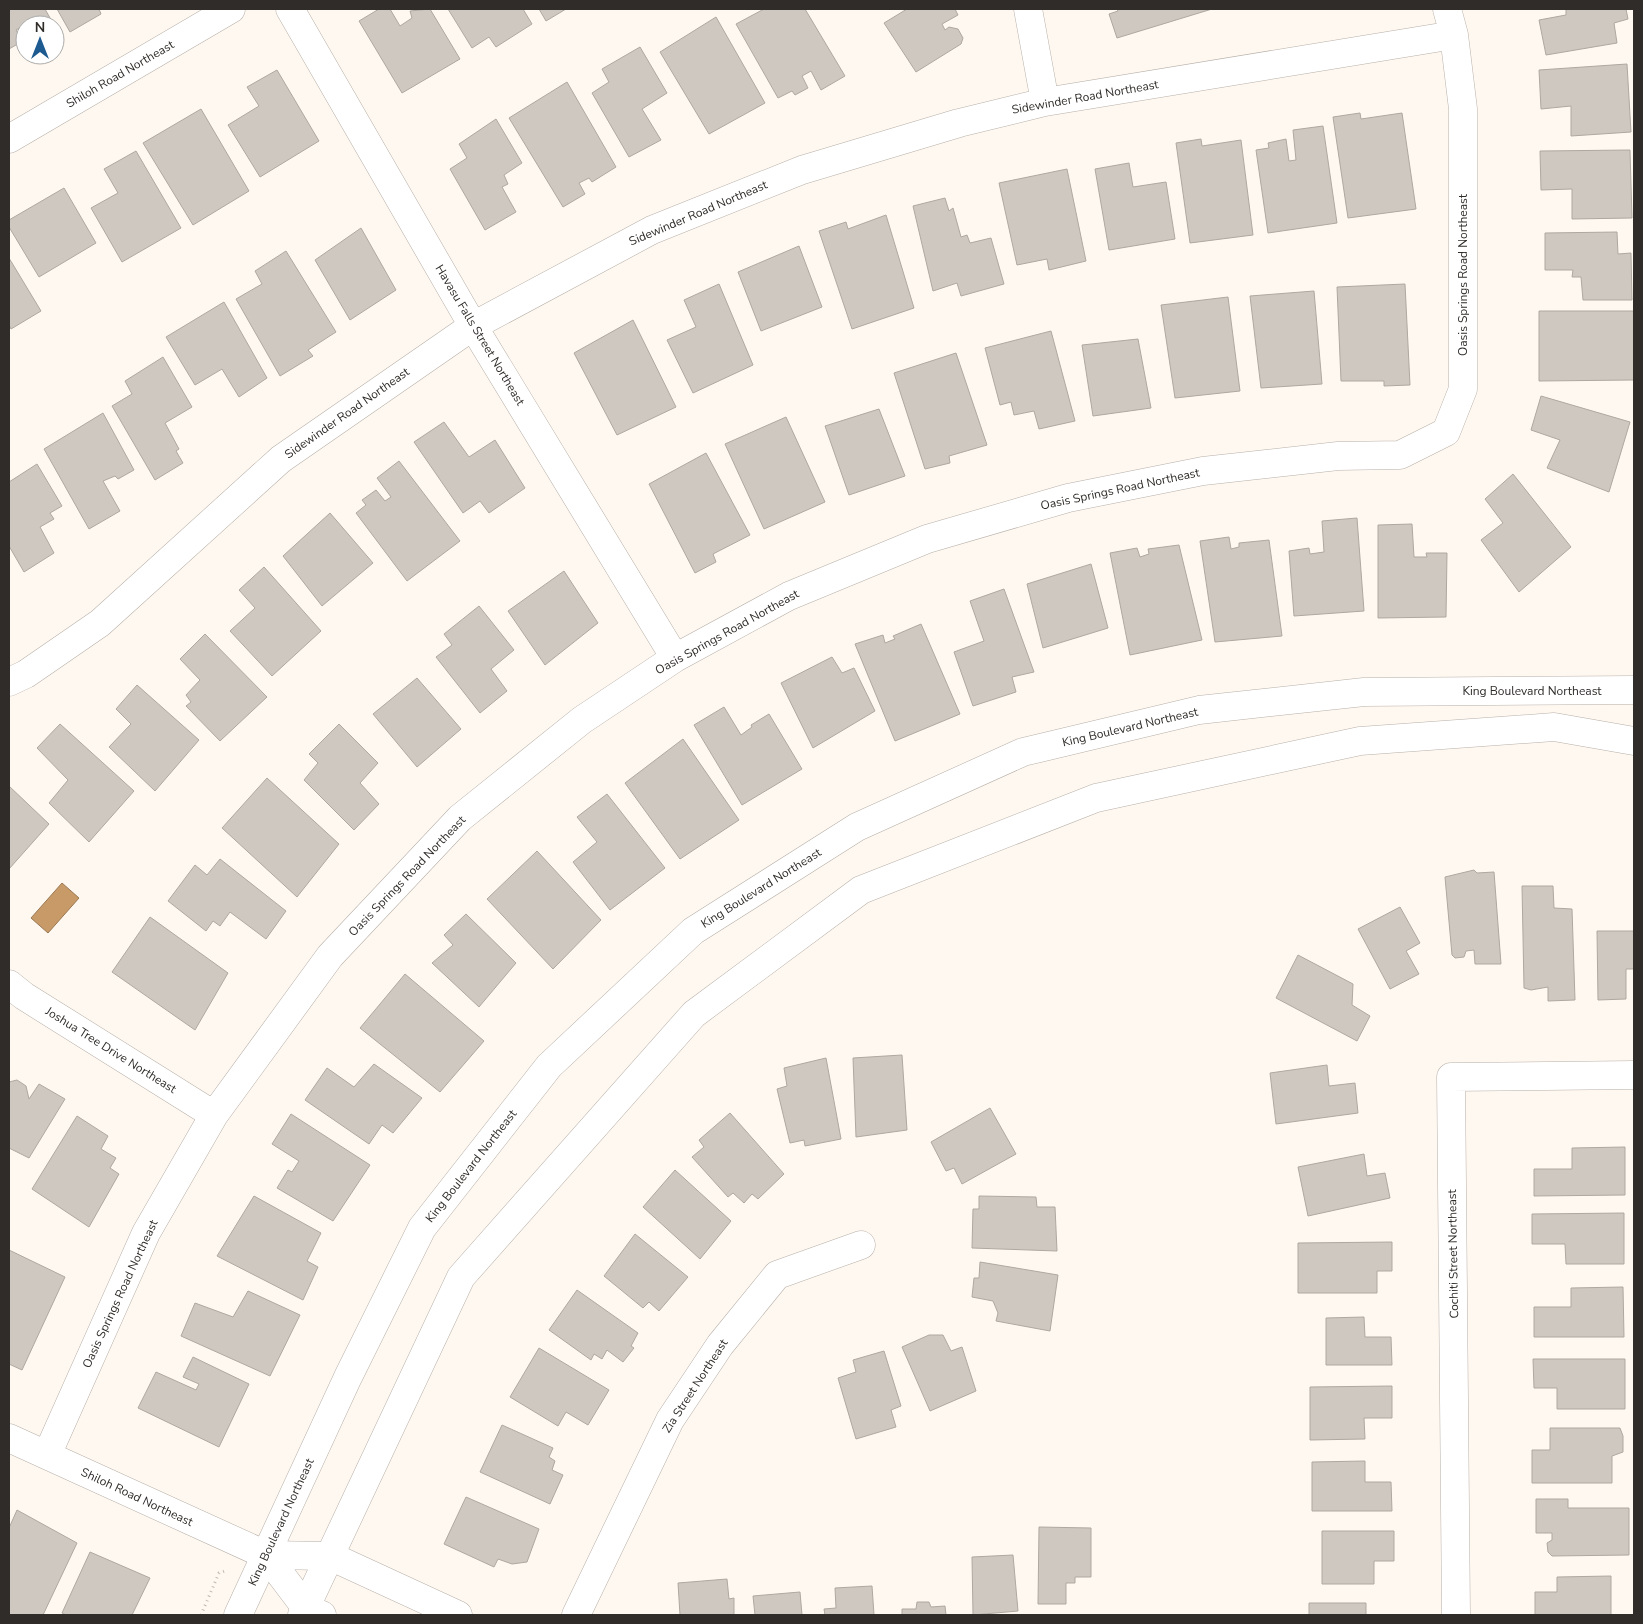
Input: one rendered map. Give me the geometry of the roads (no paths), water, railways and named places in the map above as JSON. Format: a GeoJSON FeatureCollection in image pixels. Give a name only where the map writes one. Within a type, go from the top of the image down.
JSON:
{"type":"FeatureCollection","features":[{"type":"Feature","properties":{"kind":"street","name":"Shiloh Road Northeast"},"geometry":{"type":"LineString","coordinates":[[9,140],[231,9]]}},
{"type":"Feature","properties":{"kind":"street","name":"Havasu Falls Street Northeast"},"geometry":{"type":"LineString","coordinates":[[290,9],[473,326],[675,658]]}},
{"type":"Feature","properties":{"kind":"street"},"geometry":{"type":"LineString","coordinates":[[1028,9],[1045,102]]}},
{"type":"Feature","properties":{"kind":"street","name":"Oasis Springs Road Northeast"},"geometry":{"type":"LineString","coordinates":[[47,1455],[146,1233],[214,1115],[330,956],[460,818],[582,720],[675,658],[789,596],[927,539],[1068,498],[1203,471],[1338,456],[1400,455],[1446,432],[1463,389],[1463,109],[1454,35],[1447,9]]}},
{"type":"Feature","properties":{"kind":"street","name":"Sidewinder Road Northeast"},"geometry":{"type":"LineString","coordinates":[[9,682],[26,674],[100,623],[281,460],[473,326],[652,230],[802,170],[959,123],[1045,102],[1454,35]]}},
{"type":"Feature","properties":{"kind":"street","name":"King Boulevard Northeast"},"geometry":{"type":"LineString","coordinates":[[238,1615],[348,1377],[422,1228],[550,1066],[693,931],[857,827],[1023,752],[1199,710],[1364,692],[1634,690]]}},
{"type":"Feature","properties":{"kind":"street"},"geometry":{"type":"LineString","coordinates":[[310,1613],[330,1556],[461,1277],[694,1014],[861,890],[1096,798],[1360,741],[1554,727],[1634,741]]}},
{"type":"Feature","properties":{"kind":"street","name":"Joshua Tree Drive Northeast"},"geometry":{"type":"LineString","coordinates":[[9,984],[24,996],[214,1115]]}},
{"type":"Feature","properties":{"kind":"street","name":"Cochiti Street Northeast"},"geometry":{"type":"LineString","coordinates":[[1456,1615],[1451,1077],[1634,1075]]}},
{"type":"Feature","properties":{"kind":"street","name":"Zia Street Northeast"},"geometry":{"type":"LineString","coordinates":[[576,1615],[670,1420],[720,1344],[777,1276],[861,1245]]}},
{"type":"Feature","properties":{"kind":"street","name":"Shiloh Road Northeast"},"geometry":{"type":"LineString","coordinates":[[9,1438],[266,1555]]}},
{"type":"Feature","properties":{"kind":"street"},"geometry":{"type":"LineString","coordinates":[[266,1555],[330,1556],[458,1615]]}},
{"type":"Feature","properties":{"kind":"street"},"geometry":{"type":"LineString","coordinates":[[266,1555],[310,1613]]}}]}
